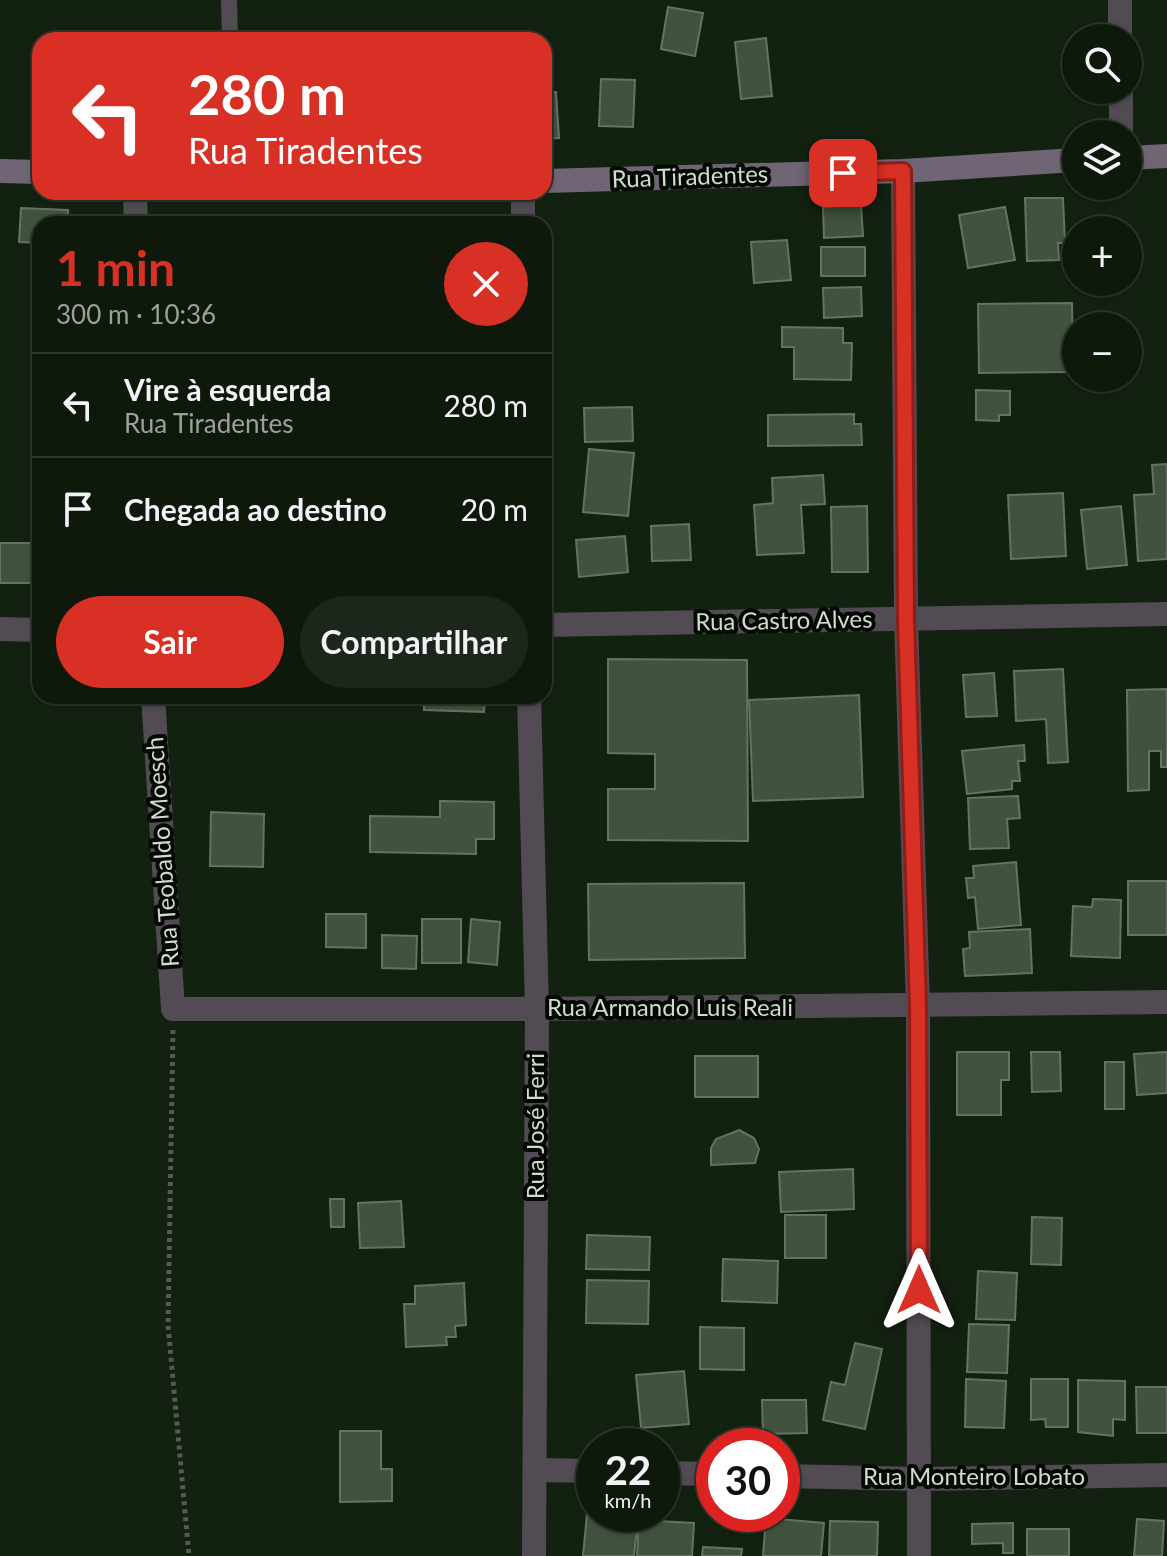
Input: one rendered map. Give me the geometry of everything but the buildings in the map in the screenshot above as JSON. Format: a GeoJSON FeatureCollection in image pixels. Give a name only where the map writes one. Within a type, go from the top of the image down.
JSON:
{"type":"FeatureCollection","features":[{"type":"Feature","properties":{"kind":"street"},"geometry":{"type":"LineString","coordinates":[[1120,0],[1120,24]]}},
{"type":"Feature","properties":{"kind":"street"},"geometry":{"type":"LineString","coordinates":[[1142,157],[1167,156]]}},
{"type":"Feature","properties":{"kind":"street","name":"Rua Tiradentes"},"geometry":{"type":"LineString","coordinates":[[552,181],[903,171],[1062,161]]}},
{"type":"Feature","properties":{"kind":"street"},"geometry":{"type":"LineString","coordinates":[[0,171],[32,172]]}},
{"type":"Feature","properties":{"kind":"street"},"geometry":{"type":"LineString","coordinates":[[903,171],[906,619],[918,1007],[919,1556]]}},
{"type":"Feature","properties":{"kind":"street","name":"Rua Castro Alves"},"geometry":{"type":"LineString","coordinates":[[552,625],[1167,614]]}},
{"type":"Feature","properties":{"kind":"street"},"geometry":{"type":"LineString","coordinates":[[0,629],[32,630]]}},
{"type":"Feature","properties":{"kind":"street","name":"Rua Teobaldo Moesch"},"geometry":{"type":"LineString","coordinates":[[154,704],[173,1009]]}},
{"type":"Feature","properties":{"kind":"street","name":"Rua José Ferri"},"geometry":{"type":"LineString","coordinates":[[529,704],[537,1009],[534,1556]]}},
{"type":"Feature","properties":{"kind":"street","name":"Rua Armando Luis Reali"},"geometry":{"type":"LineString","coordinates":[[173,1009],[918,1007],[1167,1002]]}},
{"type":"Feature","properties":{"kind":"street"},"geometry":{"type":"LineString","coordinates":[[535,1470],[576,1471]]}},
{"type":"Feature","properties":{"kind":"street","name":"Rua Monteiro Lobato"},"geometry":{"type":"LineString","coordinates":[[800,1476],[919,1479],[1167,1475]]}},
{"type":"Feature","properties":{"kind":"lane"},"geometry":{"type":"LineString","coordinates":[[229,0],[230,32]]}},
{"type":"Feature","properties":{"kind":"path"},"geometry":{"type":"LineString","coordinates":[[173,1009],[168,1325],[189,1556]]}},
{"type":"Feature","properties":{"kind":"route"},"geometry":{"type":"LineString","coordinates":[[843,173],[903,171],[906,619],[918,1007],[919,1290]]}}]}
